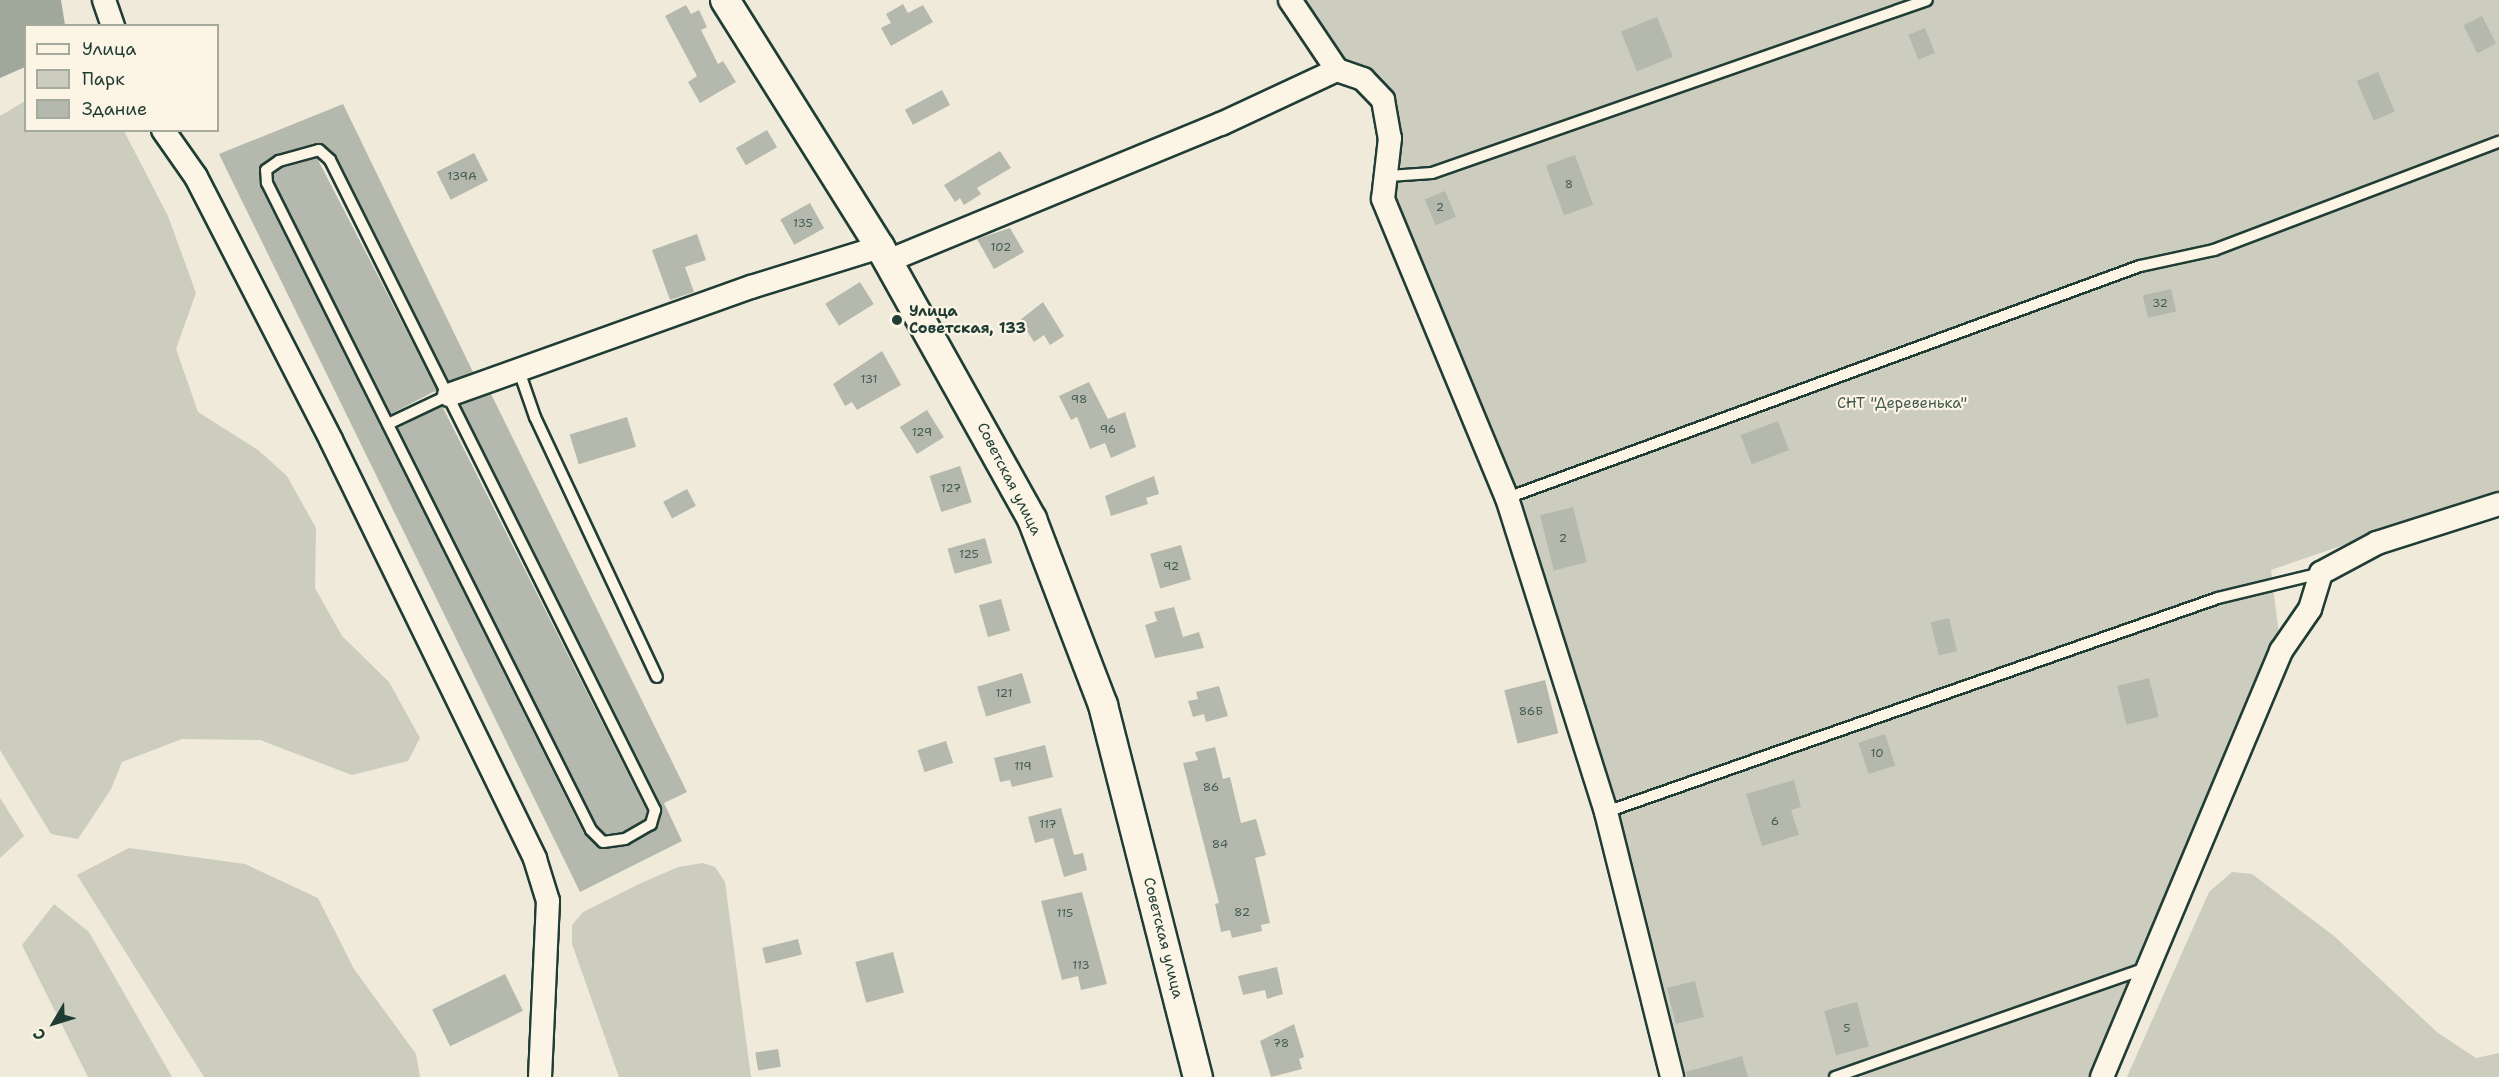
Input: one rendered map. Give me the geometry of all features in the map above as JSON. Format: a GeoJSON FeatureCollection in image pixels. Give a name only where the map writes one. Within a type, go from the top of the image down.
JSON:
{"type":"FeatureCollection","features":[{"type":"Feature","properties":{"kind":"street"},"geometry":{"type":"LineString","coordinates":[[104,0],[112,24]]}},
{"type":"Feature","properties":{"kind":"street","name":"Советская улица"},"geometry":{"type":"LineString","coordinates":[[725,0],[884,254],[1032,519],[1103,705],[1198,1077]]}},
{"type":"Feature","properties":{"kind":"street"},"geometry":{"type":"LineString","coordinates":[[1290,0],[1337,70],[1363,79],[1383,100],[1390,138],[1389,176],[1383,199],[1507,498],[1606,812],[1672,1077]]}},
{"type":"Feature","properties":{"kind":"street"},"geometry":{"type":"LineString","coordinates":[[449,395],[518,368],[884,254],[1221,124],[1337,70]]}},
{"type":"Feature","properties":{"kind":"street"},"geometry":{"type":"LineString","coordinates":[[164,132],[196,177],[331,440],[535,859],[548,901],[540,1077]]}},
{"type":"Feature","properties":{"kind":"street"},"geometry":{"type":"LineString","coordinates":[[2102,1077],[2144,969],[2281,651],[2310,609],[2321,573],[2377,543],[2499,504]]}},
{"type":"Feature","properties":{"kind":"lane"},"geometry":{"type":"LineString","coordinates":[[1389,176],[1432,173],[1927,0]]}},
{"type":"Feature","properties":{"kind":"lane"},"geometry":{"type":"LineString","coordinates":[[1507,498],[2140,266],[2214,250],[2499,142]]}},
{"type":"Feature","properties":{"kind":"lane"},"geometry":{"type":"LineString","coordinates":[[319,150],[330,160],[449,395],[655,810],[651,824],[625,839],[603,842],[591,830],[267,183],[266,170],[279,161],[319,150]]}},
{"type":"Feature","properties":{"kind":"lane"},"geometry":{"type":"LineString","coordinates":[[518,368],[535,417],[657,677]]}},
{"type":"Feature","properties":{"kind":"lane"},"geometry":{"type":"LineString","coordinates":[[388,424],[449,395]]}},
{"type":"Feature","properties":{"kind":"lane"},"geometry":{"type":"LineString","coordinates":[[1606,812],[2218,598],[2321,573]]}},
{"type":"Feature","properties":{"kind":"lane"},"geometry":{"type":"LineString","coordinates":[[1835,1077],[2144,969]]}},
{"type":"Feature","properties":{"kind":"green space","name":"СНТ \"Деревенька\""},"geometry":{"type":"Polygon","coordinates":[[[1290,0],[2499,0],[2499,492],[2271,570],[2281,651],[2102,1077],[1672,1077],[1507,498],[1383,199],[1383,100],[1337,70],[1290,0]]]}},
{"type":"Feature","properties":{"kind":"green space"},"geometry":{"type":"Polygon","coordinates":[[[24,102],[24,132],[125,132],[168,216],[196,293],[176,349],[198,412],[258,450],[287,476],[316,528],[315,588],[342,636],[389,682],[420,738],[408,761],[352,775],[260,740],[182,739],[122,762],[111,789],[78,839],[51,834],[0,750],[0,116],[24,102]]]}},
{"type":"Feature","properties":{"kind":"green space"},"geometry":{"type":"Polygon","coordinates":[[[0,798],[24,836],[0,858],[0,798]]]}},
{"type":"Feature","properties":{"kind":"green space"},"geometry":{"type":"Polygon","coordinates":[[[129,848],[245,864],[318,898],[354,969],[416,1054],[420,1077],[204,1077],[77,875],[129,848]]]}},
{"type":"Feature","properties":{"kind":"green space"},"geometry":{"type":"Polygon","coordinates":[[[703,863],[715,867],[725,882],[751,1077],[619,1077],[572,944],[572,925],[583,912],[639,884],[678,867],[703,863]]]}},
{"type":"Feature","properties":{"kind":"green space"},"geometry":{"type":"Polygon","coordinates":[[[2232,872],[2252,874],[2334,936],[2438,1033],[2476,1058],[2499,1053],[2499,1077],[2127,1077],[2209,892],[2232,872]]]}},
{"type":"Feature","properties":{"kind":"green space"},"geometry":{"type":"Polygon","coordinates":[[[54,904],[89,932],[172,1077],[88,1077],[22,945],[54,904]]]}},
{"type":"Feature","properties":{"kind":"shaded area"},"geometry":{"type":"Polygon","coordinates":[[[0,0],[61,0],[65,24],[24,24],[24,67],[0,78],[0,0]]]}},
{"type":"Feature","properties":{"kind":"building"},"geometry":{"type":"Polygon","coordinates":[[[903,4],[908,13],[923,5],[933,22],[891,46],[881,28],[891,23],[886,14],[903,4]]]}},
{"type":"Feature","properties":{"kind":"building"},"geometry":{"type":"Polygon","coordinates":[[[686,5],[691,14],[699,10],[707,27],[701,30],[718,64],[723,61],[736,82],[700,103],[688,82],[697,76],[665,16],[686,5]]]}},
{"type":"Feature","properties":{"kind":"building"},"geometry":{"type":"Polygon","coordinates":[[[2482,16],[2496,44],[2477,53],[2463,26],[2482,16]]]}},
{"type":"Feature","properties":{"kind":"building"},"geometry":{"type":"Polygon","coordinates":[[[1657,17],[1673,57],[1637,71],[1621,32],[1657,17]]]}},
{"type":"Feature","properties":{"kind":"building"},"geometry":{"type":"Polygon","coordinates":[[[1925,28],[1935,53],[1918,60],[1908,35],[1925,28]]]}},
{"type":"Feature","properties":{"kind":"building"},"geometry":{"type":"Polygon","coordinates":[[[2378,72],[2395,112],[2374,121],[2357,81],[2378,72]]]}},
{"type":"Feature","properties":{"kind":"building"},"geometry":{"type":"Polygon","coordinates":[[[942,90],[950,105],[913,125],[905,110],[942,90]]]}},
{"type":"Feature","properties":{"kind":"building"},"geometry":{"type":"Polygon","coordinates":[[[343,104],[473,372],[449,381],[337,157],[324,144],[275,155],[259,167],[260,186],[584,834],[601,849],[628,846],[655,830],[662,807],[461,405],[491,394],[687,792],[664,803],[682,841],[580,892],[219,154],[343,104]]]}},
{"type":"Feature","properties":{"kind":"building"},"geometry":{"type":"Polygon","coordinates":[[[767,130],[777,147],[746,165],[736,148],[767,130]]]}},
{"type":"Feature","properties":{"kind":"building"},"geometry":{"type":"Polygon","coordinates":[[[1000,151],[1011,168],[977,188],[981,194],[964,205],[960,198],[955,202],[944,185],[1000,151]]]}},
{"type":"Feature","properties":{"kind":"building"},"geometry":{"type":"Polygon","coordinates":[[[474,153],[488,181],[451,200],[437,172],[474,153]]]}},
{"type":"Feature","properties":{"kind":"building"},"geometry":{"type":"Polygon","coordinates":[[[1575,155],[1593,205],[1564,215],[1546,166],[1575,155]]]}},
{"type":"Feature","properties":{"kind":"building"},"geometry":{"type":"Polygon","coordinates":[[[317,158],[437,390],[391,414],[274,181],[274,174],[282,168],[317,158]]]}},
{"type":"Feature","properties":{"kind":"building"},"geometry":{"type":"Polygon","coordinates":[[[1445,191],[1456,217],[1436,225],[1425,200],[1445,191]]]}},
{"type":"Feature","properties":{"kind":"building"},"geometry":{"type":"Polygon","coordinates":[[[810,203],[824,228],[794,245],[780,219],[810,203]]]}},
{"type":"Feature","properties":{"kind":"building"},"geometry":{"type":"Polygon","coordinates":[[[1010,228],[1024,252],[994,269],[977,239],[1010,228]]]}},
{"type":"Feature","properties":{"kind":"building"},"geometry":{"type":"Polygon","coordinates":[[[697,234],[706,260],[685,267],[694,292],[670,300],[652,250],[697,234]]]}},
{"type":"Feature","properties":{"kind":"building"},"geometry":{"type":"Polygon","coordinates":[[[860,282],[874,304],[839,326],[825,304],[860,282]]]}},
{"type":"Feature","properties":{"kind":"building"},"geometry":{"type":"Polygon","coordinates":[[[2171,289],[2176,311],[2148,318],[2143,296],[2171,289]]]}},
{"type":"Feature","properties":{"kind":"building"},"geometry":{"type":"Polygon","coordinates":[[[1043,302],[1064,336],[1050,345],[1044,335],[1034,342],[1020,320],[1043,302]]]}},
{"type":"Feature","properties":{"kind":"building"},"geometry":{"type":"Polygon","coordinates":[[[882,351],[901,385],[857,410],[852,402],[845,406],[833,384],[882,351]]]}},
{"type":"Feature","properties":{"kind":"building"},"geometry":{"type":"Polygon","coordinates":[[[1089,382],[1108,419],[1125,412],[1136,447],[1111,458],[1105,443],[1090,449],[1077,417],[1071,420],[1059,396],[1089,382]]]}},
{"type":"Feature","properties":{"kind":"building"},"geometry":{"type":"Polygon","coordinates":[[[442,406],[647,811],[645,819],[623,832],[606,834],[597,826],[398,428],[442,406]]]}},
{"type":"Feature","properties":{"kind":"building"},"geometry":{"type":"Polygon","coordinates":[[[927,410],[944,437],[917,454],[900,427],[927,410]]]}},
{"type":"Feature","properties":{"kind":"building"},"geometry":{"type":"Polygon","coordinates":[[[627,417],[636,447],[579,464],[570,435],[627,417]]]}},
{"type":"Feature","properties":{"kind":"building"},"geometry":{"type":"Polygon","coordinates":[[[1778,421],[1789,450],[1752,464],[1741,435],[1778,421]]]}},
{"type":"Feature","properties":{"kind":"building"},"geometry":{"type":"Polygon","coordinates":[[[960,466],[972,502],[941,512],[930,476],[960,466]]]}},
{"type":"Feature","properties":{"kind":"building"},"geometry":{"type":"Polygon","coordinates":[[[1154,476],[1159,494],[1146,498],[1148,504],[1111,516],[1105,496],[1154,476]]]}},
{"type":"Feature","properties":{"kind":"building"},"geometry":{"type":"Polygon","coordinates":[[[687,489],[696,506],[672,518],[663,502],[687,489]]]}},
{"type":"Feature","properties":{"kind":"building"},"geometry":{"type":"Polygon","coordinates":[[[1573,507],[1587,562],[1554,571],[1540,515],[1573,507]]]}},
{"type":"Feature","properties":{"kind":"building"},"geometry":{"type":"Polygon","coordinates":[[[985,538],[992,563],[955,574],[948,549],[985,538]]]}},
{"type":"Feature","properties":{"kind":"building"},"geometry":{"type":"Polygon","coordinates":[[[1181,545],[1191,580],[1160,588],[1150,554],[1181,545]]]}},
{"type":"Feature","properties":{"kind":"building"},"geometry":{"type":"Polygon","coordinates":[[[1001,599],[1010,631],[988,637],[979,605],[1001,599]]]}},
{"type":"Feature","properties":{"kind":"building"},"geometry":{"type":"Polygon","coordinates":[[[1174,607],[1183,637],[1199,632],[1204,648],[1155,658],[1145,625],[1157,621],[1154,612],[1174,607]]]}},
{"type":"Feature","properties":{"kind":"building"},"geometry":{"type":"Polygon","coordinates":[[[1949,618],[1957,651],[1939,656],[1931,623],[1949,618]]]}},
{"type":"Feature","properties":{"kind":"building"},"geometry":{"type":"Polygon","coordinates":[[[1022,673],[1031,703],[986,716],[977,687],[1022,673]]]}},
{"type":"Feature","properties":{"kind":"building"},"geometry":{"type":"Polygon","coordinates":[[[2149,678],[2159,717],[2127,725],[2117,686],[2149,678]]]}},
{"type":"Feature","properties":{"kind":"building"},"geometry":{"type":"Polygon","coordinates":[[[1545,680],[1558,733],[1518,744],[1504,690],[1545,680]]]}},
{"type":"Feature","properties":{"kind":"building"},"geometry":{"type":"Polygon","coordinates":[[[1219,686],[1228,716],[1206,722],[1204,714],[1193,717],[1188,701],[1198,699],[1196,692],[1219,686]]]}},
{"type":"Feature","properties":{"kind":"building"},"geometry":{"type":"Polygon","coordinates":[[[1885,734],[1895,765],[1869,774],[1858,743],[1885,734]]]}},
{"type":"Feature","properties":{"kind":"building"},"geometry":{"type":"Polygon","coordinates":[[[946,741],[953,763],[925,772],[917,750],[946,741]]]}},
{"type":"Feature","properties":{"kind":"building"},"geometry":{"type":"Polygon","coordinates":[[[1045,745],[1053,777],[1012,787],[1010,780],[1000,782],[994,758],[1045,745]]]}},
{"type":"Feature","properties":{"kind":"building"},"geometry":{"type":"Polygon","coordinates":[[[1215,747],[1223,779],[1230,777],[1241,823],[1256,819],[1266,855],[1255,858],[1270,923],[1261,925],[1262,931],[1232,938],[1230,930],[1221,932],[1215,904],[1219,903],[1183,763],[1198,760],[1195,752],[1215,747]]]}},
{"type":"Feature","properties":{"kind":"building"},"geometry":{"type":"Polygon","coordinates":[[[1794,780],[1801,807],[1791,810],[1799,835],[1762,846],[1746,794],[1794,780]]]}},
{"type":"Feature","properties":{"kind":"building"},"geometry":{"type":"Polygon","coordinates":[[[1061,808],[1074,855],[1083,853],[1087,870],[1064,877],[1053,838],[1035,843],[1028,817],[1061,808]]]}},
{"type":"Feature","properties":{"kind":"building"},"geometry":{"type":"Polygon","coordinates":[[[1082,892],[1107,984],[1081,990],[1078,976],[1062,980],[1041,901],[1082,892]]]}},
{"type":"Feature","properties":{"kind":"building"},"geometry":{"type":"Polygon","coordinates":[[[798,939],[802,955],[766,963],[762,948],[798,939]]]}},
{"type":"Feature","properties":{"kind":"building"},"geometry":{"type":"Polygon","coordinates":[[[893,952],[904,993],[866,1003],[855,962],[893,952]]]}},
{"type":"Feature","properties":{"kind":"building"},"geometry":{"type":"Polygon","coordinates":[[[1277,967],[1283,994],[1267,999],[1265,990],[1243,995],[1238,976],[1277,967]]]}},
{"type":"Feature","properties":{"kind":"building"},"geometry":{"type":"Polygon","coordinates":[[[505,974],[523,1011],[450,1046],[432,1010],[505,974]]]}},
{"type":"Feature","properties":{"kind":"building"},"geometry":{"type":"Polygon","coordinates":[[[1695,981],[1704,1017],[1676,1024],[1667,988],[1695,981]]]}},
{"type":"Feature","properties":{"kind":"building"},"geometry":{"type":"Polygon","coordinates":[[[1857,1002],[1869,1046],[1836,1055],[1824,1011],[1857,1002]]]}},
{"type":"Feature","properties":{"kind":"building"},"geometry":{"type":"Polygon","coordinates":[[[1294,1024],[1304,1057],[1299,1059],[1302,1069],[1271,1077],[1260,1041],[1294,1024]]]}},
{"type":"Feature","properties":{"kind":"building"},"geometry":{"type":"Polygon","coordinates":[[[778,1049],[781,1067],[758,1070],[755,1053],[778,1049]]]}},
{"type":"Feature","properties":{"kind":"building"},"geometry":{"type":"Polygon","coordinates":[[[1742,1056],[1748,1077],[1687,1077],[1686,1072],[1742,1056]]]}},
{"type":"Feature","properties":{"kind":"place","name":"Улица Советская, 133"},"geometry":{"type":"Point","coordinates":[897,320]}}]}
